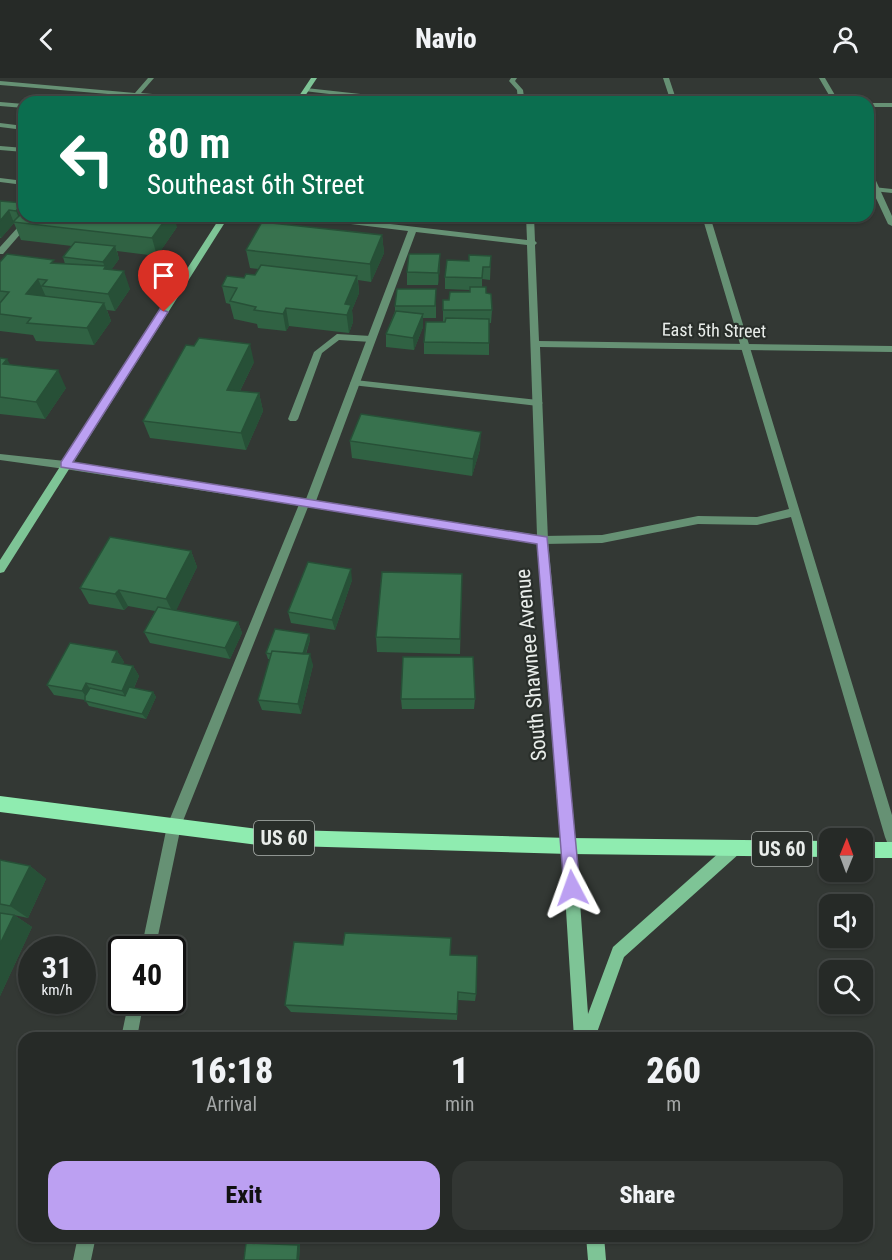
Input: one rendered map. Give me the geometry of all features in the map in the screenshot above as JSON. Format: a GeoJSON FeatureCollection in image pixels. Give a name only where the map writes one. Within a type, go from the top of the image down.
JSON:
{"type":"FeatureCollection","features":[{"type":"Feature","properties":{"kind":"main road","name":"US 60"},"geometry":{"type":"LineString","coordinates":[[0,804],[257,837],[569,846],[819,849]]}},
{"type":"Feature","properties":{"kind":"main road"},"geometry":{"type":"LineString","coordinates":[[873,850],[892,850]]}},
{"type":"Feature","properties":{"kind":"street"},"geometry":{"type":"LineString","coordinates":[[137,94],[151,78]]}},
{"type":"Feature","properties":{"kind":"street"},"geometry":{"type":"LineString","coordinates":[[302,96],[314,78]]}},
{"type":"Feature","properties":{"kind":"street"},"geometry":{"type":"LineString","coordinates":[[666,78],[672,96]]}},
{"type":"Feature","properties":{"kind":"street"},"geometry":{"type":"LineString","coordinates":[[822,78],[832,96]]}},
{"type":"Feature","properties":{"kind":"street"},"geometry":{"type":"LineString","coordinates":[[511,79],[520,90],[521,96]]}},
{"type":"Feature","properties":{"kind":"street"},"geometry":{"type":"LineString","coordinates":[[0,82],[158,96]]}},
{"type":"Feature","properties":{"kind":"street"},"geometry":{"type":"LineString","coordinates":[[306,90],[360,96]]}},
{"type":"Feature","properties":{"kind":"street"},"geometry":{"type":"LineString","coordinates":[[0,104],[18,106]]}},
{"type":"Feature","properties":{"kind":"street"},"geometry":{"type":"LineString","coordinates":[[874,105],[892,105]]}},
{"type":"Feature","properties":{"kind":"street"},"geometry":{"type":"LineString","coordinates":[[0,125],[18,127]]}},
{"type":"Feature","properties":{"kind":"street"},"geometry":{"type":"LineString","coordinates":[[0,148],[18,150]]}},
{"type":"Feature","properties":{"kind":"street"},"geometry":{"type":"LineString","coordinates":[[0,180],[18,182]]}},
{"type":"Feature","properties":{"kind":"street"},"geometry":{"type":"LineString","coordinates":[[874,185],[892,224]]}},
{"type":"Feature","properties":{"kind":"street"},"geometry":{"type":"LineString","coordinates":[[876,189],[892,191]]}},
{"type":"Feature","properties":{"kind":"street"},"geometry":{"type":"LineString","coordinates":[[0,252],[27,222]]}},
{"type":"Feature","properties":{"kind":"street"},"geometry":{"type":"LineString","coordinates":[[0,569],[221,222]]}},
{"type":"Feature","properties":{"kind":"street"},"geometry":{"type":"LineString","coordinates":[[353,222],[533,243]]}},
{"type":"Feature","properties":{"kind":"street","name":"South Shawnee Avenue"},"geometry":{"type":"LineString","coordinates":[[531,222],[543,540],[584,1032]]}},
{"type":"Feature","properties":{"kind":"street"},"geometry":{"type":"LineString","coordinates":[[708,222],[892,837]]}},
{"type":"Feature","properties":{"kind":"street"},"geometry":{"type":"LineString","coordinates":[[151,936],[174,826],[307,503],[413,229]]}},
{"type":"Feature","properties":{"kind":"street"},"geometry":{"type":"LineString","coordinates":[[293,419],[318,352],[337,337],[371,339]]}},
{"type":"Feature","properties":{"kind":"street","name":"East 5th Street"},"geometry":{"type":"LineString","coordinates":[[536,344],[892,349]]}},
{"type":"Feature","properties":{"kind":"street"},"geometry":{"type":"LineString","coordinates":[[355,383],[538,403]]}},
{"type":"Feature","properties":{"kind":"street"},"geometry":{"type":"LineString","coordinates":[[0,457],[65,465],[543,540],[602,539],[698,520],[757,521],[794,512]]}},
{"type":"Feature","properties":{"kind":"street"},"geometry":{"type":"LineString","coordinates":[[586,1032],[618,952],[735,848]]}},
{"type":"Feature","properties":{"kind":"street"},"geometry":{"type":"LineString","coordinates":[[130,1032],[134,1014]]}},
{"type":"Feature","properties":{"kind":"street"},"geometry":{"type":"LineString","coordinates":[[82,1260],[86,1242]]}},
{"type":"Feature","properties":{"kind":"street"},"geometry":{"type":"LineString","coordinates":[[596,1242],[597,1260]]}},
{"type":"Feature","properties":{"kind":"building"},"geometry":{"type":"Polygon","coordinates":[[[0,201],[18,203],[16,211],[9,210],[0,221],[0,201]]]}},
{"type":"Feature","properties":{"kind":"building"},"geometry":{"type":"Polygon","coordinates":[[[18,217],[18,222],[164,222],[152,238],[13,222],[18,217]]]}},
{"type":"Feature","properties":{"kind":"building"},"geometry":{"type":"Polygon","coordinates":[[[262,222],[382,235],[370,264],[246,250],[262,222]]]}},
{"type":"Feature","properties":{"kind":"building"},"geometry":{"type":"Polygon","coordinates":[[[75,242],[115,246],[103,262],[63,257],[75,242]]]}},
{"type":"Feature","properties":{"kind":"building"},"geometry":{"type":"Polygon","coordinates":[[[7,254],[54,260],[51,263],[106,266],[104,269],[124,271],[108,294],[42,286],[47,280],[38,279],[26,294],[104,303],[87,328],[27,323],[31,318],[0,314],[0,303],[9,292],[0,291],[0,262],[7,254]]]}},
{"type":"Feature","properties":{"kind":"building"},"geometry":{"type":"Polygon","coordinates":[[[409,254],[440,254],[438,273],[407,272],[409,254]]]}},
{"type":"Feature","properties":{"kind":"building"},"geometry":{"type":"Polygon","coordinates":[[[469,255],[491,256],[490,267],[483,267],[482,278],[445,277],[447,260],[469,261],[469,255]]]}},
{"type":"Feature","properties":{"kind":"building"},"geometry":{"type":"Polygon","coordinates":[[[261,265],[357,276],[345,304],[351,305],[347,315],[286,308],[283,314],[254,310],[256,307],[230,301],[237,288],[222,286],[227,276],[244,278],[246,274],[255,275],[261,265]]]}},
{"type":"Feature","properties":{"kind":"building"},"geometry":{"type":"Polygon","coordinates":[[[470,287],[486,287],[486,293],[491,294],[492,310],[443,310],[443,300],[449,300],[450,292],[470,292],[470,287]]]}},
{"type":"Feature","properties":{"kind":"building"},"geometry":{"type":"Polygon","coordinates":[[[397,289],[436,289],[435,306],[395,306],[397,289]]]}},
{"type":"Feature","properties":{"kind":"building"},"geometry":{"type":"Polygon","coordinates":[[[396,311],[423,314],[413,338],[386,334],[396,311]]]}},
{"type":"Feature","properties":{"kind":"building"},"geometry":{"type":"Polygon","coordinates":[[[446,318],[489,319],[489,343],[424,342],[426,322],[445,322],[446,318]]]}},
{"type":"Feature","properties":{"kind":"building"},"geometry":{"type":"Polygon","coordinates":[[[199,338],[250,344],[227,390],[259,393],[241,433],[143,421],[186,345],[194,346],[199,338]]]}},
{"type":"Feature","properties":{"kind":"building"},"geometry":{"type":"Polygon","coordinates":[[[0,358],[7,359],[3,364],[58,370],[36,402],[0,397],[0,358]]]}},
{"type":"Feature","properties":{"kind":"building"},"geometry":{"type":"Polygon","coordinates":[[[361,414],[481,432],[473,459],[350,441],[361,414]]]}},
{"type":"Feature","properties":{"kind":"building"},"geometry":{"type":"Polygon","coordinates":[[[110,537],[191,551],[166,599],[119,590],[115,594],[80,588],[110,537]]]}},
{"type":"Feature","properties":{"kind":"building"},"geometry":{"type":"Polygon","coordinates":[[[308,562],[351,569],[332,620],[288,612],[308,562]]]}},
{"type":"Feature","properties":{"kind":"building"},"geometry":{"type":"Polygon","coordinates":[[[382,572],[462,574],[460,639],[376,637],[382,572]]]}},
{"type":"Feature","properties":{"kind":"building"},"geometry":{"type":"Polygon","coordinates":[[[158,607],[238,622],[225,648],[144,632],[158,607]]]}},
{"type":"Feature","properties":{"kind":"building"},"geometry":{"type":"Polygon","coordinates":[[[275,629],[309,634],[303,654],[272,651],[271,654],[266,653],[275,629]]]}},
{"type":"Feature","properties":{"kind":"building"},"geometry":{"type":"Polygon","coordinates":[[[70,643],[117,651],[112,662],[133,666],[122,691],[86,683],[82,691],[47,685],[70,643]]]}},
{"type":"Feature","properties":{"kind":"building"},"geometry":{"type":"Polygon","coordinates":[[[272,651],[310,654],[298,704],[258,700],[272,651]]]}},
{"type":"Feature","properties":{"kind":"building"},"geometry":{"type":"Polygon","coordinates":[[[403,657],[473,657],[475,699],[401,699],[403,657]]]}},
{"type":"Feature","properties":{"kind":"building"},"geometry":{"type":"Polygon","coordinates":[[[129,687],[153,692],[142,714],[85,701],[90,688],[125,696],[129,687]]]}},
{"type":"Feature","properties":{"kind":"building"},"geometry":{"type":"Polygon","coordinates":[[[0,860],[30,866],[10,906],[0,904],[0,860]]]}},
{"type":"Feature","properties":{"kind":"building"},"geometry":{"type":"Polygon","coordinates":[[[0,913],[14,915],[0,944],[0,913]]]}},
{"type":"Feature","properties":{"kind":"building"},"geometry":{"type":"Polygon","coordinates":[[[345,933],[451,938],[450,955],[477,956],[476,994],[458,992],[457,1014],[285,1005],[294,942],[343,945],[345,933]]]}},
{"type":"Feature","properties":{"kind":"building"},"geometry":{"type":"Polygon","coordinates":[[[246,1243],[298,1245],[297,1260],[244,1260],[246,1243]]]}},
{"type":"Feature","properties":{"kind":"route"},"geometry":{"type":"LineString","coordinates":[[164,312],[65,465],[543,540],[572,888]]}}]}
